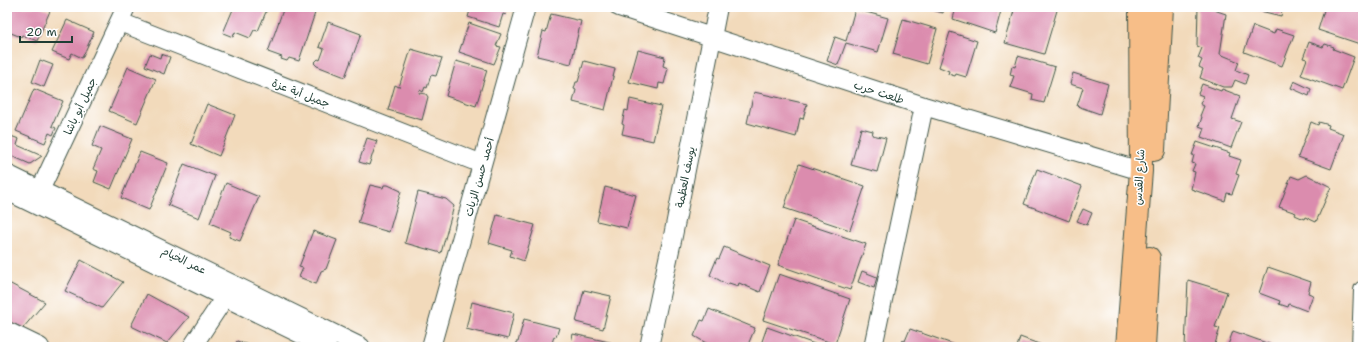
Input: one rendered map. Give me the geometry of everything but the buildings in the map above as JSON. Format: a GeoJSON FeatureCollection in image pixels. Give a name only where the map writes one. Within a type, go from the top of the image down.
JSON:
{"type":"FeatureCollection","features":[{"type":"Feature","properties":{"kind":"main road","name":"شارع القدس"},"geometry":{"type":"LineString","coordinates":[[1127,347],[1141,171],[1140,7]]}},
{"type":"Feature","properties":{"kind":"main road"},"geometry":{"type":"LineString","coordinates":[[1144,347],[1162,7]]}},
{"type":"Feature","properties":{"kind":"street","name":"أحمد حسن الزيات"},"geometry":{"type":"LineString","coordinates":[[431,347],[526,7]]}},
{"type":"Feature","properties":{"kind":"street","name":"طلعت حرب"},"geometry":{"type":"LineString","coordinates":[[619,7],[924,106],[1141,171]]}},
{"type":"Feature","properties":{"kind":"street","name":"يوسف العظمة"},"geometry":{"type":"LineString","coordinates":[[648,347],[673,236],[718,7]]}},
{"type":"Feature","properties":{"kind":"street","name":"جميل أبة عزة"},"geometry":{"type":"LineString","coordinates":[[123,14],[482,164]]}},
{"type":"Feature","properties":{"kind":"street","name":"جميل أبو باشا"},"geometry":{"type":"LineString","coordinates":[[37,197],[123,14]]}},
{"type":"Feature","properties":{"kind":"street"},"geometry":{"type":"LineString","coordinates":[[873,347],[924,106]]}},
{"type":"Feature","properties":{"kind":"street","name":"عمر الخيام"},"geometry":{"type":"LineString","coordinates":[[7,174],[37,197],[230,290],[361,347]]}},
{"type":"Feature","properties":{"kind":"street","name":"عمر الخيام"},"geometry":{"type":"LineString","coordinates":[[7,191],[37,197]]}},
{"type":"Feature","properties":{"kind":"street","name":"عمر الخيام"},"geometry":{"type":"LineString","coordinates":[[230,290],[327,347]]}},
{"type":"Feature","properties":{"kind":"street"},"geometry":{"type":"LineString","coordinates":[[192,347],[230,290]]}},
{"type":"Feature","properties":{"kind":"street"},"geometry":{"type":"LineString","coordinates":[[1362,343],[1363,290]]}},
{"type":"Feature","properties":{"kind":"street"},"geometry":{"type":"LineString","coordinates":[[7,331],[40,347]]}}]}
